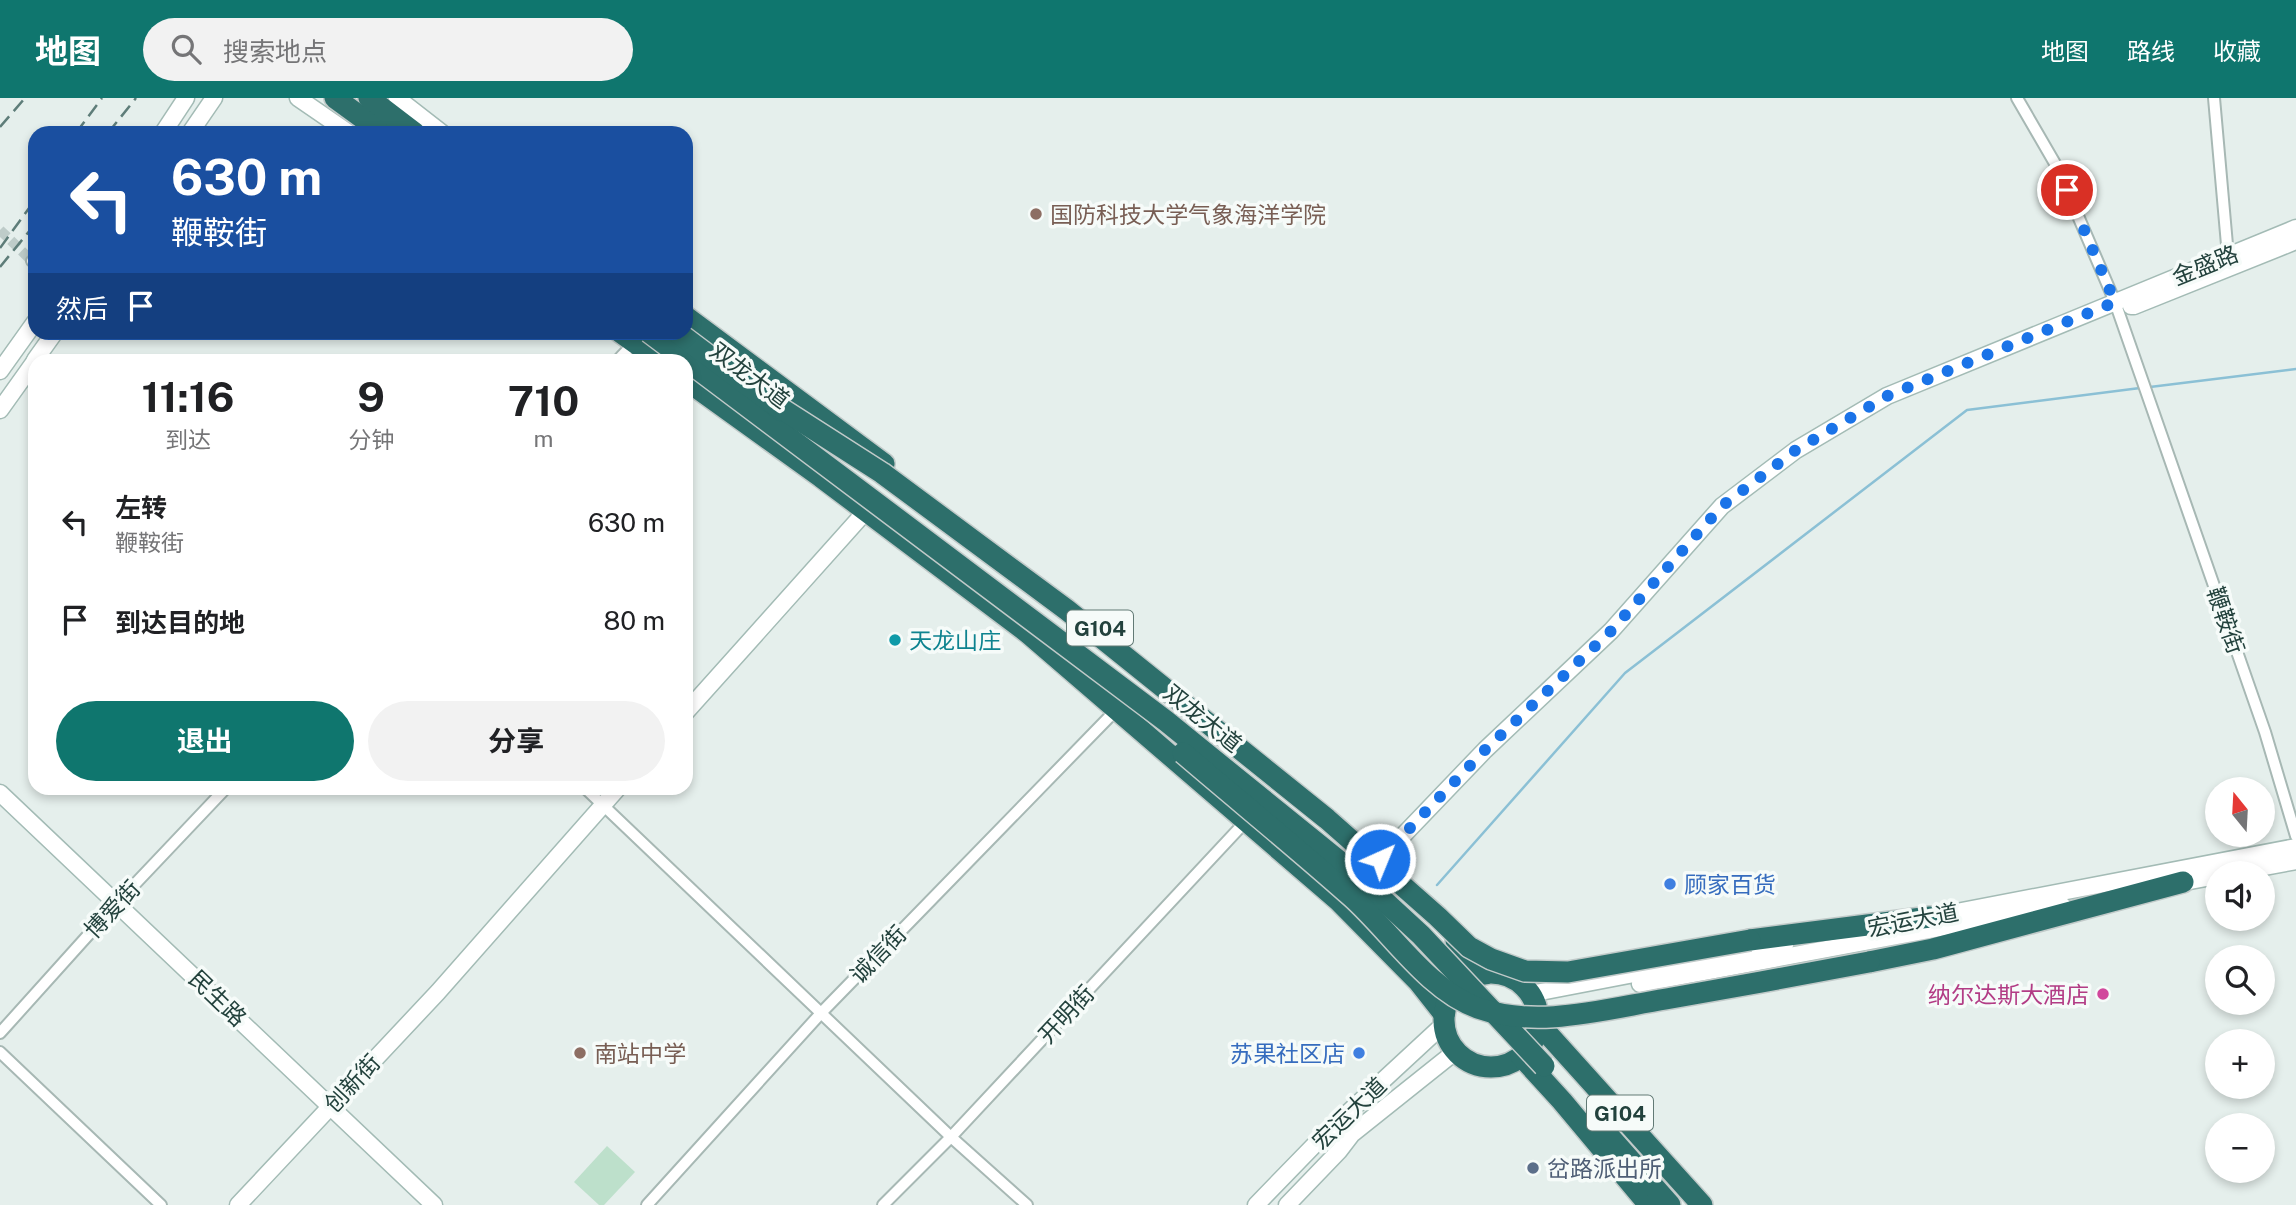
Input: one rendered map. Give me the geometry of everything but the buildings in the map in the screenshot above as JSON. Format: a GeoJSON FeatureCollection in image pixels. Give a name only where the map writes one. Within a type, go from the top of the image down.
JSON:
{"type":"FeatureCollection","features":[{"type":"Feature","properties":{"kind":"highway"},"geometry":{"type":"LineString","coordinates":[[335,98],[373,126]]}},
{"type":"Feature","properties":{"kind":"highway"},"geometry":{"type":"LineString","coordinates":[[369,98],[406,126]]}},
{"type":"Feature","properties":{"kind":"highway","name":"双龙大道"},"geometry":{"type":"LineString","coordinates":[[693,322],[1042,581],[1251,751],[1380,859],[1485,974]]}},
{"type":"Feature","properties":{"kind":"highway"},"geometry":{"type":"LineString","coordinates":[[638,340],[653,354]]}},
{"type":"Feature","properties":{"kind":"highway","name":"双龙大道"},"geometry":{"type":"LineString","coordinates":[[640,340],[659,354]]}},
{"type":"Feature","properties":{"kind":"highway","name":"双龙大道"},"geometry":{"type":"LineString","coordinates":[[688,340],[917,516],[1055,617],[1358,860],[1446,942],[1552,1056],[1683,1205]]}},
{"type":"Feature","properties":{"kind":"highway","name":"双龙大道"},"geometry":{"type":"LineString","coordinates":[[693,378],[1035,622],[1166,721],[1355,874],[1421,935],[1671,1205]]}},
{"type":"Feature","properties":{"kind":"highway","name":"双龙大道"},"geometry":{"type":"LineString","coordinates":[[693,385],[1028,633],[1339,901],[1418,981],[1444,1019]]}},
{"type":"Feature","properties":{"kind":"highway"},"geometry":{"type":"LineString","coordinates":[[771,402],[881,473],[1067,610],[1327,820],[1469,947],[1490,959],[1525,971],[1568,972],[1750,940],[1930,917]]}},
{"type":"Feature","properties":{"kind":"highway"},"geometry":{"type":"LineString","coordinates":[[1035,622],[1095,678],[1354,898],[1420,968],[1448,991],[1475,1007],[1506,1016],[1548,1017],[1869,962],[1933,949],[2183,882]]}},
{"type":"Feature","properties":{"kind":"highway"},"geometry":{"type":"LineString","coordinates":[[1498,974],[1511,978],[1523,986],[1534,1006],[1535,1035],[1521,1056],[1510,1062],[1481,1066],[1467,1061],[1448,1039],[1444,1019],[1449,999],[1458,987],[1470,978],[1498,974]]}},
{"type":"Feature","properties":{"kind":"highway","name":"G104"},"geometry":{"type":"LineString","coordinates":[[1534,1006],[1702,1205]]}},
{"type":"Feature","properties":{"kind":"highway","name":"G104"},"geometry":{"type":"LineString","coordinates":[[1521,1056],[1649,1205]]}},
{"type":"Feature","properties":{"kind":"street"},"geometry":{"type":"LineString","coordinates":[[168,126],[186,98]]}},
{"type":"Feature","properties":{"kind":"street"},"geometry":{"type":"LineString","coordinates":[[195,126],[214,98]]}},
{"type":"Feature","properties":{"kind":"street"},"geometry":{"type":"LineString","coordinates":[[298,98],[339,126]]}},
{"type":"Feature","properties":{"kind":"street"},"geometry":{"type":"LineString","coordinates":[[397,98],[434,126]]}},
{"type":"Feature","properties":{"kind":"street"},"geometry":{"type":"LineString","coordinates":[[2017,98],[2057,167],[2115,302]]}},
{"type":"Feature","properties":{"kind":"street"},"geometry":{"type":"LineString","coordinates":[[2214,98],[2228,256]]}},
{"type":"Feature","properties":{"kind":"street","name":"金盛路"},"geometry":{"type":"LineString","coordinates":[[1339,901],[1485,750],[1611,631],[1722,506],[1796,450],[1887,396],[2296,228]]}},
{"type":"Feature","properties":{"kind":"street","name":"金盛路"},"geometry":{"type":"LineString","coordinates":[[2115,302],[2134,306],[2296,241]]}},
{"type":"Feature","properties":{"kind":"street","name":"鞭鞍街"},"geometry":{"type":"LineString","coordinates":[[2115,302],[2265,732],[2296,836]]}},
{"type":"Feature","properties":{"kind":"street"},"geometry":{"type":"LineString","coordinates":[[0,371],[28,332]]}},
{"type":"Feature","properties":{"kind":"street"},"geometry":{"type":"LineString","coordinates":[[0,410],[28,371]]}},
{"type":"Feature","properties":{"kind":"street"},"geometry":{"type":"LineString","coordinates":[[693,704],[866,511]]}},
{"type":"Feature","properties":{"kind":"street","name":"诚信街"},"geometry":{"type":"LineString","coordinates":[[647,1205],[822,1012],[1116,710]]}},
{"type":"Feature","properties":{"kind":"street","name":"民生路"},"geometry":{"type":"LineString","coordinates":[[0,793],[434,1205]]}},
{"type":"Feature","properties":{"kind":"street","name":"博爱街"},"geometry":{"type":"LineString","coordinates":[[0,1033],[219,795]]}},
{"type":"Feature","properties":{"kind":"street"},"geometry":{"type":"LineString","coordinates":[[592,795],[951,1137],[1027,1205]]}},
{"type":"Feature","properties":{"kind":"street","name":"创新街"},"geometry":{"type":"LineString","coordinates":[[239,1205],[465,961],[612,795]]}},
{"type":"Feature","properties":{"kind":"street","name":"开明街"},"geometry":{"type":"LineString","coordinates":[[883,1205],[951,1137],[1246,821]]}},
{"type":"Feature","properties":{"kind":"street","name":"宏运大道"},"geometry":{"type":"LineString","coordinates":[[1534,1006],[1930,917],[2296,847]]}},
{"type":"Feature","properties":{"kind":"street"},"geometry":{"type":"LineString","coordinates":[[2275,865],[2296,861]]}},
{"type":"Feature","properties":{"kind":"street","name":"宏运大道"},"geometry":{"type":"LineString","coordinates":[[1534,1006],[2205,878]]}},
{"type":"Feature","properties":{"kind":"street","name":"宏运大道"},"geometry":{"type":"LineString","coordinates":[[1256,1205],[1444,1019]]}},
{"type":"Feature","properties":{"kind":"street","name":"宏运大道"},"geometry":{"type":"LineString","coordinates":[[1287,1205],[1339,1152],[1352,1134],[1456,1051]]}},
{"type":"Feature","properties":{"kind":"street"},"geometry":{"type":"LineString","coordinates":[[0,1052],[162,1205]]}},
{"type":"Feature","properties":{"kind":"green space"},"geometry":{"type":"Polygon","coordinates":[[[607,1146],[635,1172],[604,1205],[599,1205],[574,1182],[607,1146]]]}},
{"type":"Feature","properties":{"kind":"waterway"},"geometry":{"type":"LineString","coordinates":[[2150,387],[2296,369]]}},
{"type":"Feature","properties":{"kind":"waterway"},"geometry":{"type":"LineString","coordinates":[[1437,885],[1625,673],[1967,410],[2140,388]]}},
{"type":"Feature","properties":{"kind":"tunnel"},"geometry":{"type":"LineString","coordinates":[[0,230],[28,257]]}},
{"type":"Feature","properties":{"kind":"railway"},"geometry":{"type":"LineString","coordinates":[[0,127],[25,98]]}},
{"type":"Feature","properties":{"kind":"railway"},"geometry":{"type":"LineString","coordinates":[[81,126],[102,98]]}},
{"type":"Feature","properties":{"kind":"railway"},"geometry":{"type":"LineString","coordinates":[[114,126],[136,98]]}},
{"type":"Feature","properties":{"kind":"railway"},"geometry":{"type":"LineString","coordinates":[[0,248],[28,210]]}},
{"type":"Feature","properties":{"kind":"railway"},"geometry":{"type":"LineString","coordinates":[[0,267],[28,233]]}},
{"type":"Feature","properties":{"kind":"place","name":"国防科技大学气象海洋学院"},"geometry":{"type":"Point","coordinates":[1036,214]}},
{"type":"Feature","properties":{"kind":"place","name":"天龙山庄"},"geometry":{"type":"Point","coordinates":[895,640]}},
{"type":"Feature","properties":{"kind":"place","name":"顾家百货"},"geometry":{"type":"Point","coordinates":[1670,884]}},
{"type":"Feature","properties":{"kind":"place","name":"纳尔达斯大酒店"},"geometry":{"type":"Point","coordinates":[2103,994]}},
{"type":"Feature","properties":{"kind":"place","name":"南站中学"},"geometry":{"type":"Point","coordinates":[580,1053]}},
{"type":"Feature","properties":{"kind":"place","name":"苏果社区店"},"geometry":{"type":"Point","coordinates":[1359,1053]}},
{"type":"Feature","properties":{"kind":"place","name":"岔路派出所"},"geometry":{"type":"Point","coordinates":[1533,1168]}},
{"type":"Feature","properties":{"kind":"route"},"geometry":{"type":"LineString","coordinates":[[1380,859],[1485,750],[1611,631],[1722,506],[1796,450],[1887,396],[2115,302],[2067,190]]}}]}
